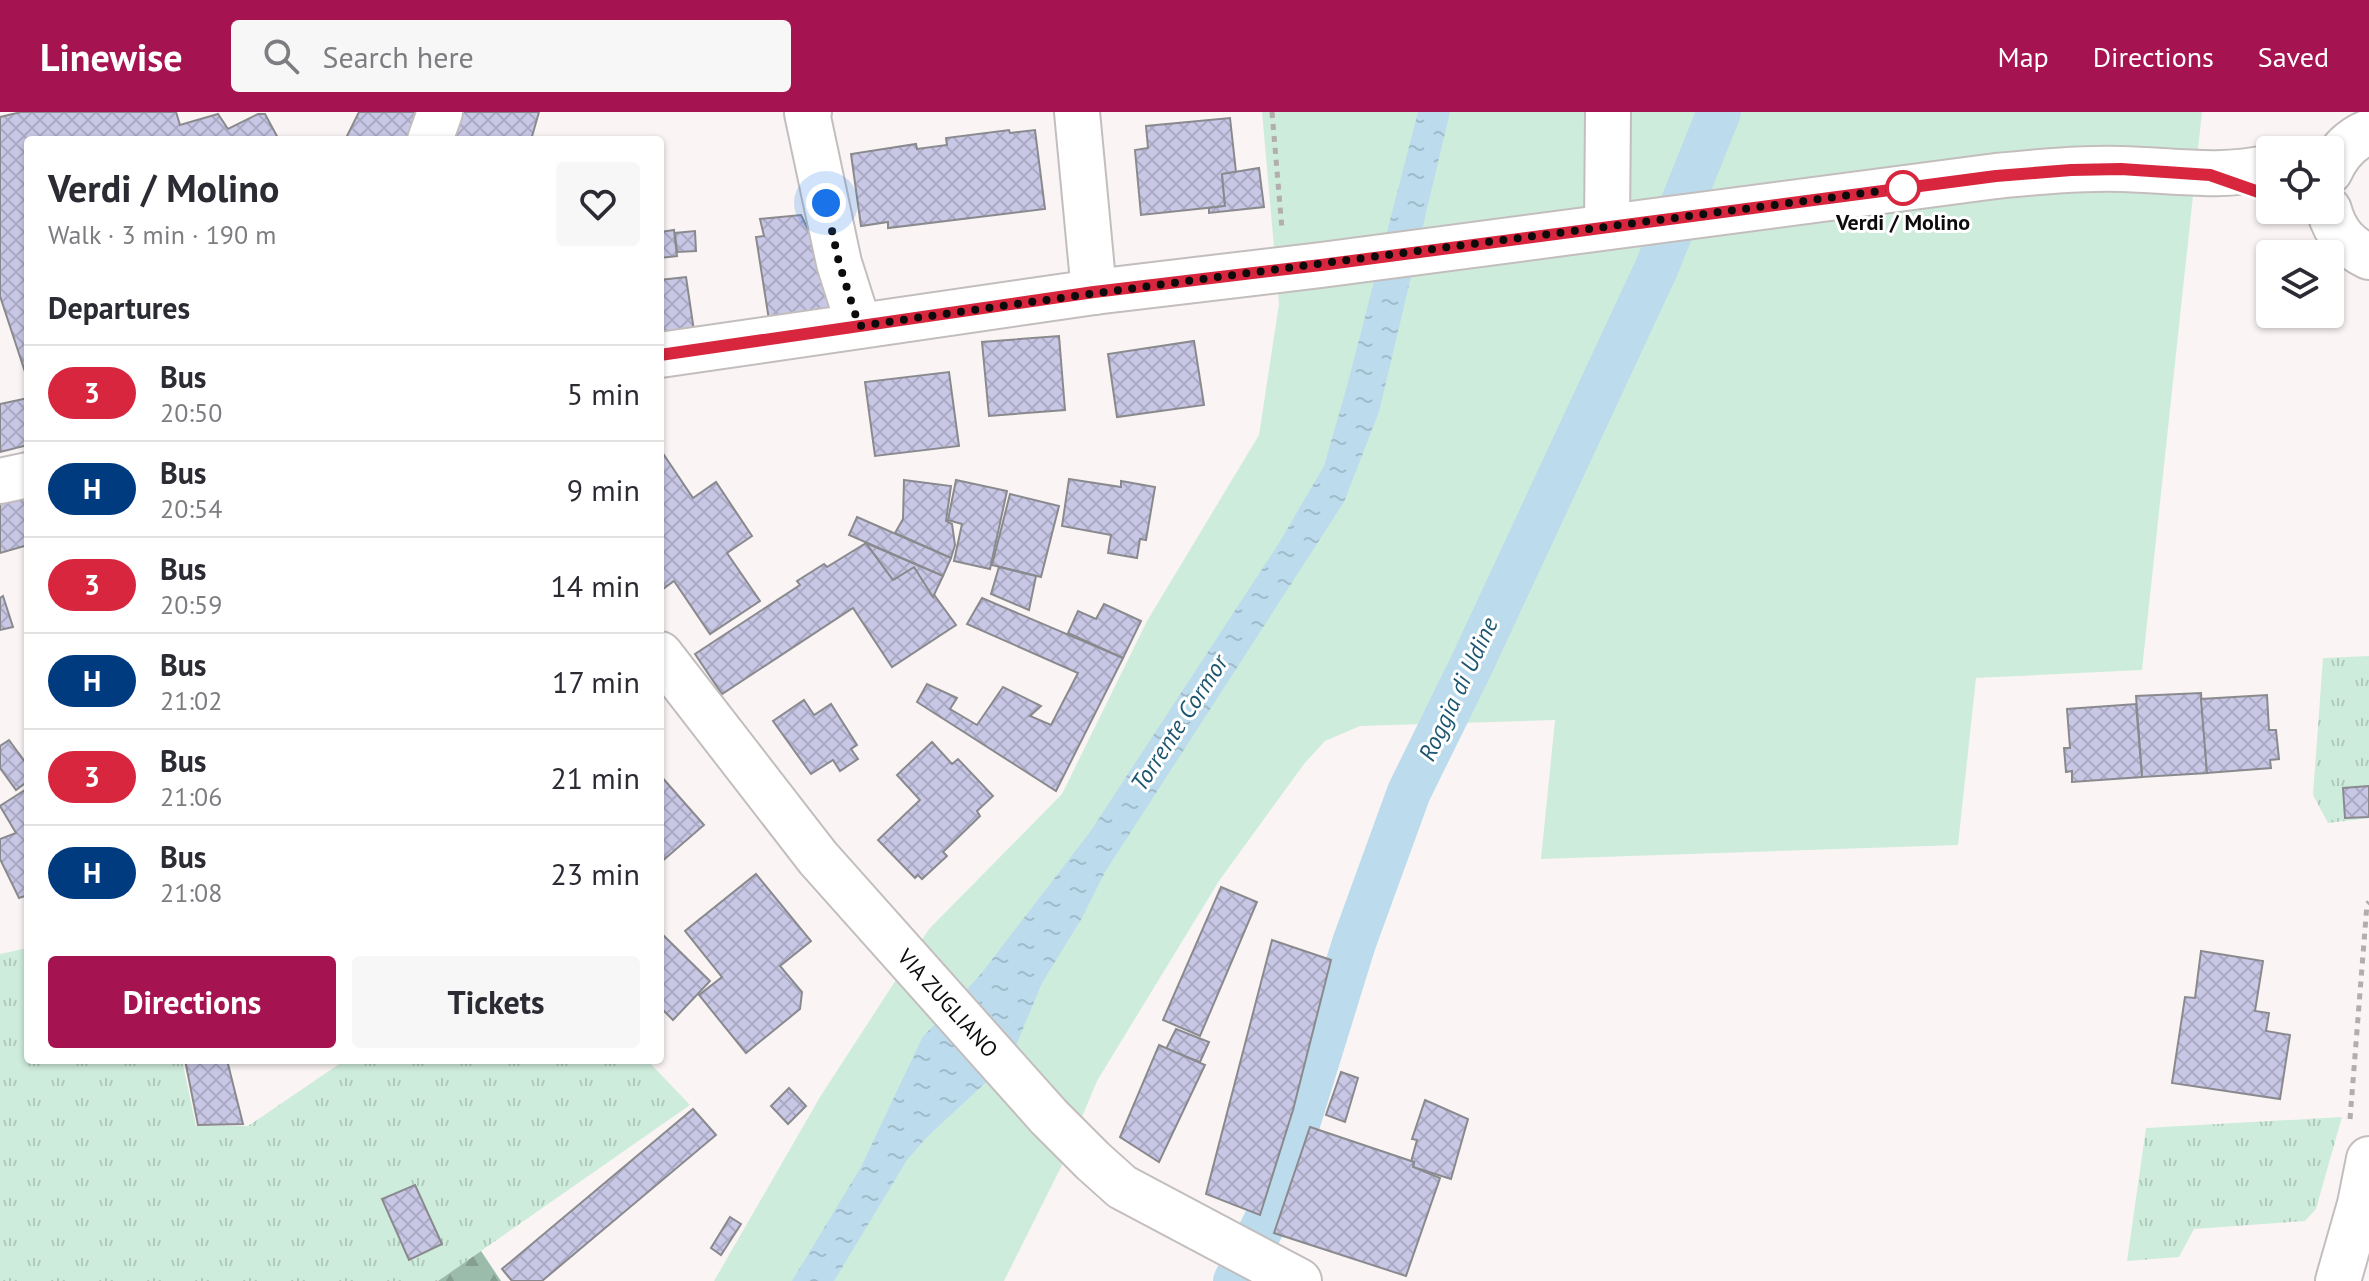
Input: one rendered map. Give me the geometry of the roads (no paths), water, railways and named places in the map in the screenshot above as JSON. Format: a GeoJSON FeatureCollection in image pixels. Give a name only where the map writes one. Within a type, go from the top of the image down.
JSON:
{"type":"FeatureCollection","features":[{"type":"Feature","properties":{"kind":"main road"},"geometry":{"type":"LineString","coordinates":[[431,136],[440,112]]}},
{"type":"Feature","properties":{"kind":"main road"},"geometry":{"type":"LineString","coordinates":[[809,112],[839,263],[859,326]]}},
{"type":"Feature","properties":{"kind":"main road"},"geometry":{"type":"LineString","coordinates":[[1077,112],[1094,292]]}},
{"type":"Feature","properties":{"kind":"main road"},"geometry":{"type":"LineString","coordinates":[[1608,112],[1612,226]]}},
{"type":"Feature","properties":{"kind":"main road"},"geometry":{"type":"LineString","coordinates":[[664,354],[1094,292],[1304,268],[1996,176],[2121,169],[2210,175],[2256,169]]}},
{"type":"Feature","properties":{"kind":"main road"},"geometry":{"type":"LineString","coordinates":[[2210,175],[2256,191]]}},
{"type":"Feature","properties":{"kind":"main road"},"geometry":{"type":"LineString","coordinates":[[0,481],[24,476]]}},
{"type":"Feature","properties":{"kind":"main road","name":"VIA ZUGLIANO"},"geometry":{"type":"LineString","coordinates":[[664,659],[818,858],[1049,1117],[1122,1187],[1284,1273]]}},
{"type":"Feature","properties":{"kind":"main road"},"geometry":{"type":"LineString","coordinates":[[2338,1281],[2360,1204],[2359,1144]]}},
{"type":"Feature","properties":{"kind":"water","name":"Torrente Cormor"},"geometry":{"type":"Polygon","coordinates":[[[1418,112],[1450,112],[1379,412],[1344,502],[1105,872],[1082,918],[1042,983],[1010,1060],[927,1137],[907,1160],[834,1281],[792,1281],[861,1167],[922,1038],[980,975],[1090,832],[1279,543],[1324,466],[1418,112]]]}},
{"type":"Feature","properties":{"kind":"waterway","name":"Roggia di Udine"},"geometry":{"type":"LineString","coordinates":[[1235,1281],[1272,1208],[1354,943],[1409,792],[1656,269],[1719,112]]}},
{"type":"Feature","properties":{"kind":"place","name":"Verdi / Molino"},"geometry":{"type":"Point","coordinates":[1903,188]}}]}
